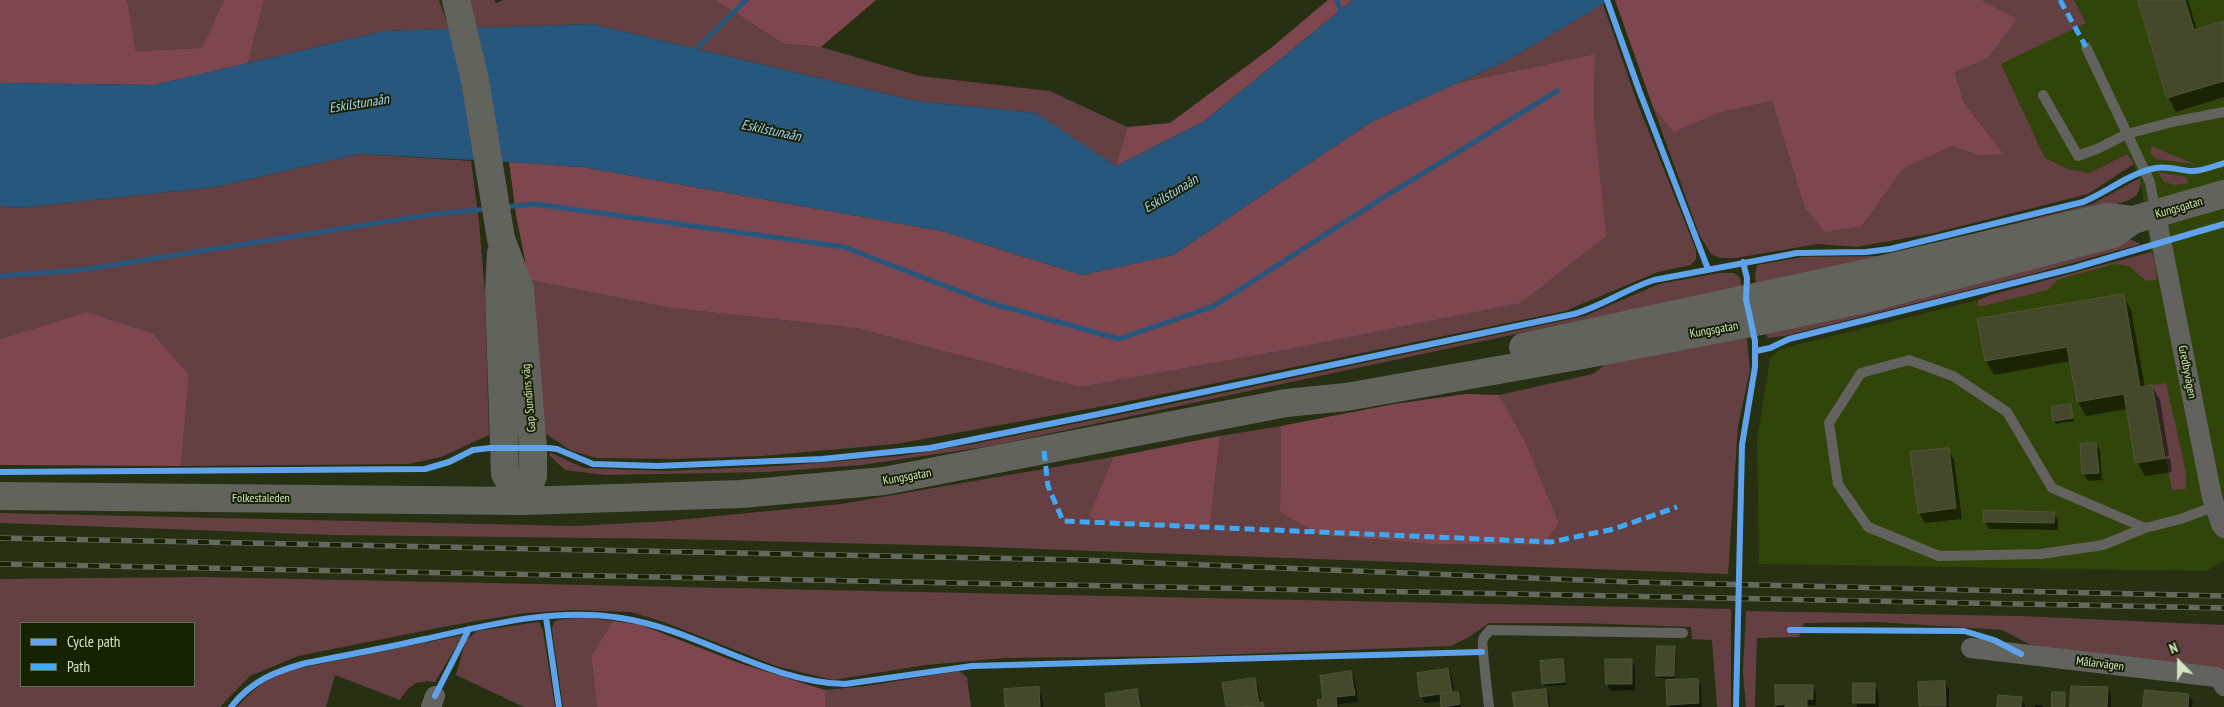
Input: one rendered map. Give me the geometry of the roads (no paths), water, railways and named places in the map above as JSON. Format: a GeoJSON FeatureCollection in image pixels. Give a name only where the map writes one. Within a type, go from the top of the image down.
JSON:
{"type":"FeatureCollection","features":[{"type":"Feature","properties":{"kind":"main road","name":"Gap Sundins väg"},"geometry":{"type":"LineString","coordinates":[[456,0],[475,80],[500,229],[500,292],[506,474],[523,501]]}},
{"type":"Feature","properties":{"kind":"main road","name":"Kungsgatan"},"geometry":{"type":"LineString","coordinates":[[523,501],[741,494],[884,481],[1286,403],[1344,386],[1858,275],[2107,216],[2145,218],[2224,194]]}},
{"type":"Feature","properties":{"kind":"main road","name":"Folkestaleden"},"geometry":{"type":"LineString","coordinates":[[0,496],[523,501]]}},
{"type":"Feature","properties":{"kind":"street","name":"Gredbyvägen"},"geometry":{"type":"LineString","coordinates":[[2145,218],[2215,506],[2224,528]]}},
{"type":"Feature","properties":{"kind":"street","name":"Målarvägen"},"geometry":{"type":"LineString","coordinates":[[1971,648],[2216,677],[2222,681],[2224,686]]}},
{"type":"Feature","properties":{"kind":"lane"},"geometry":{"type":"LineString","coordinates":[[2086,47],[2150,182],[2145,218]]}},
{"type":"Feature","properties":{"kind":"lane"},"geometry":{"type":"LineString","coordinates":[[2043,95],[2078,156],[2127,134],[2172,122],[2224,112]]}},
{"type":"Feature","properties":{"kind":"lane"},"geometry":{"type":"LineString","coordinates":[[2145,528],[2052,488],[2007,412],[1952,376],[1909,360],[1861,373],[1829,423],[1838,484],[1868,527],[1940,556],[2040,554],[2103,545],[2145,528],[2181,519],[2215,506]]}},
{"type":"Feature","properties":{"kind":"lane"},"geometry":{"type":"LineString","coordinates":[[1489,707],[1482,640],[1490,630],[1683,633]]}},
{"type":"Feature","properties":{"kind":"water","name":"Eskilstunaån"},"geometry":{"type":"Polygon","coordinates":[[[1353,0],[1610,0],[1504,62],[1371,122],[1173,255],[1082,275],[942,231],[582,167],[509,162],[359,154],[215,187],[19,208],[0,206],[0,83],[154,85],[384,31],[592,24],[916,101],[1036,113],[1116,166],[1203,122],[1353,0]]]}},
{"type":"Feature","properties":{"kind":"waterway"},"geometry":{"type":"LineString","coordinates":[[693,52],[746,0]]}},
{"type":"Feature","properties":{"kind":"waterway"},"geometry":{"type":"LineString","coordinates":[[1337,0],[1342,16]]}},
{"type":"Feature","properties":{"kind":"waterway"},"geometry":{"type":"LineString","coordinates":[[504,207],[535,204],[844,247],[987,302],[1119,339],[1214,306],[1373,204],[1557,91]]}},
{"type":"Feature","properties":{"kind":"waterway"},"geometry":{"type":"LineString","coordinates":[[0,276],[81,270],[434,214],[488,209]]}},
{"type":"Feature","properties":{"kind":"railway"},"geometry":{"type":"LineString","coordinates":[[0,538],[1081,560],[1631,582],[2224,596]]}},
{"type":"Feature","properties":{"kind":"railway"},"geometry":{"type":"LineString","coordinates":[[0,564],[2224,608]]}}]}
